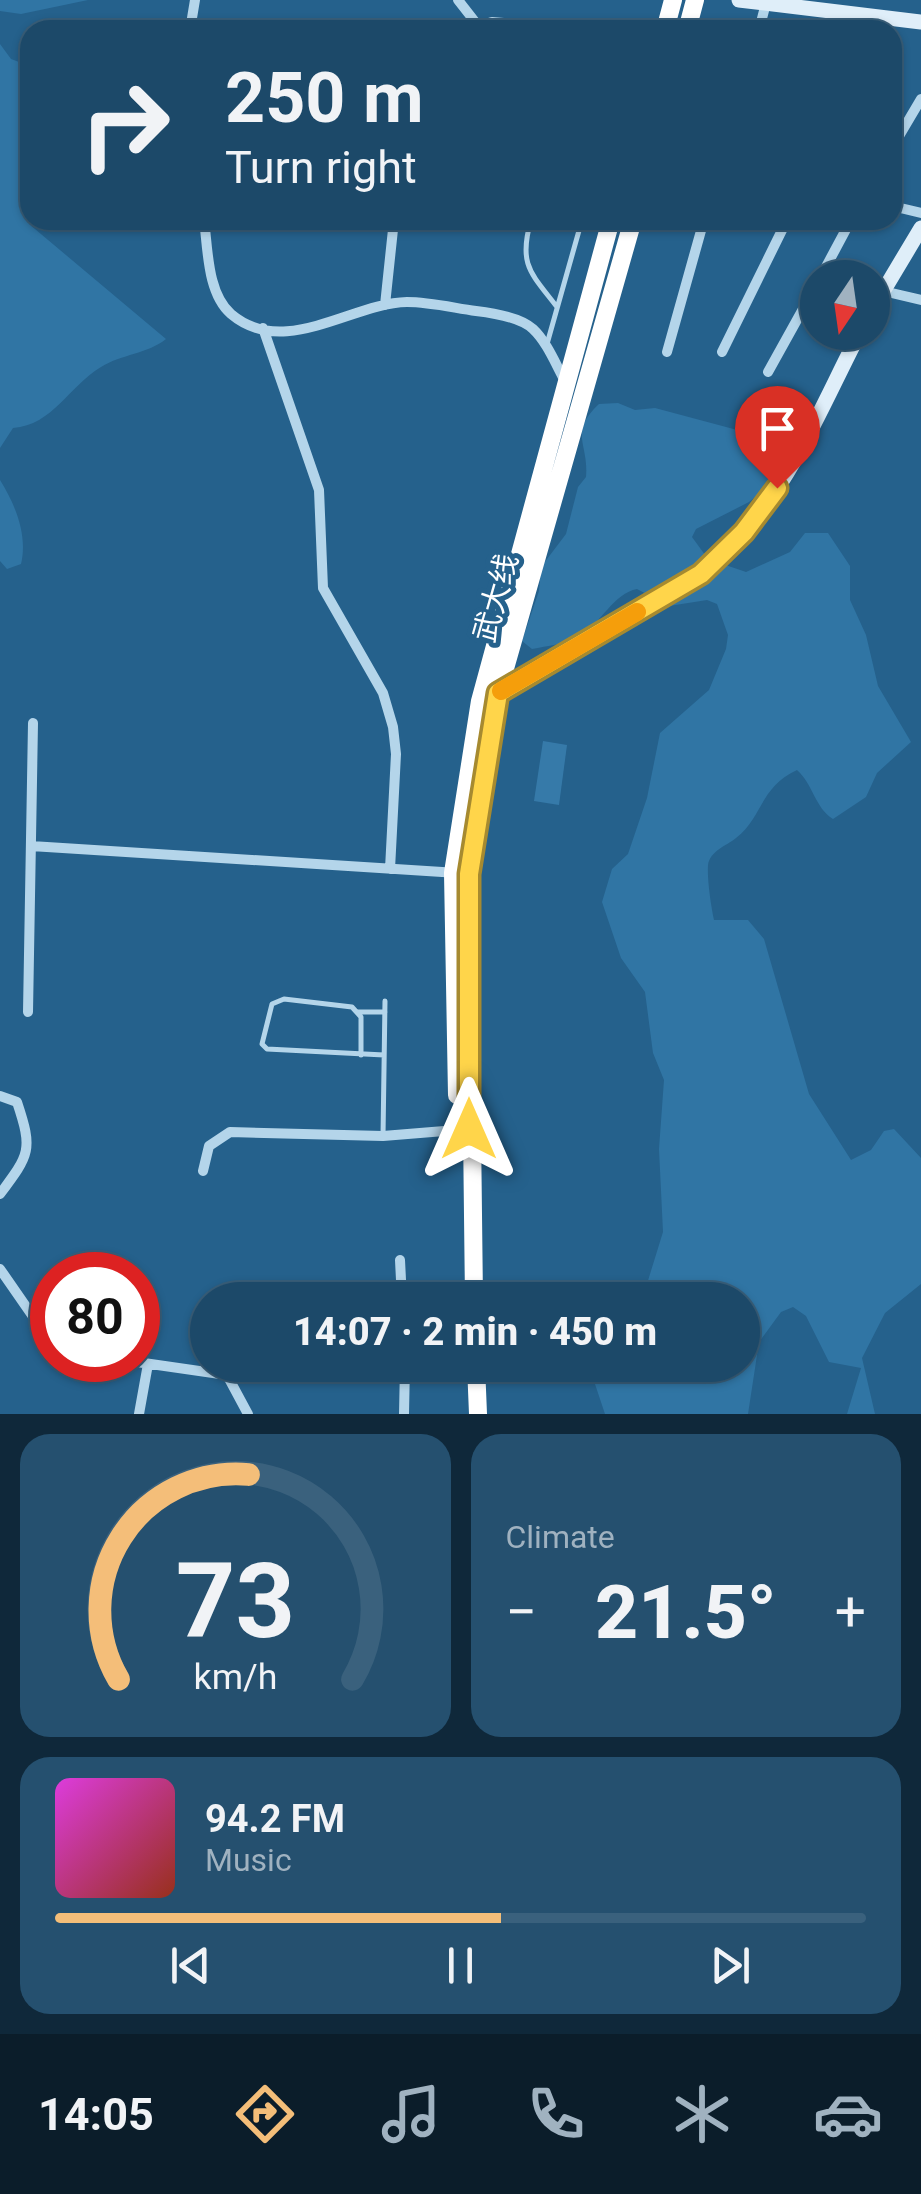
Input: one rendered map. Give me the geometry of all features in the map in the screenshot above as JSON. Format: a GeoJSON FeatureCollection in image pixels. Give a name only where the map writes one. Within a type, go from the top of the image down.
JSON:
{"type":"FeatureCollection","features":[{"type":"Feature","properties":{"kind":"highway","name":"武大线"},"geometry":{"type":"LineString","coordinates":[[463,1282],[461,873],[480,701],[608,230]]}},
{"type":"Feature","properties":{"kind":"highway","name":"武大线"},"geometry":{"type":"LineString","coordinates":[[461,873],[498,693],[630,230]]}},
{"type":"Feature","properties":{"kind":"highway","name":"武大线"},"geometry":{"type":"LineString","coordinates":[[464,1130],[473,1282]]}},
{"type":"Feature","properties":{"kind":"highway"},"geometry":{"type":"LineString","coordinates":[[465,1382],[466,1414]]}},
{"type":"Feature","properties":{"kind":"highway"},"geometry":{"type":"LineString","coordinates":[[477,1382],[478,1414]]}},
{"type":"Feature","properties":{"kind":"street"},"geometry":{"type":"LineString","coordinates":[[458,0],[474,20]]}},
{"type":"Feature","properties":{"kind":"street"},"geometry":{"type":"LineString","coordinates":[[739,0],[852,7],[878,20]]}},
{"type":"Feature","properties":{"kind":"street"},"geometry":{"type":"LineString","coordinates":[[762,20],[766,3]]}},
{"type":"Feature","properties":{"kind":"street"},"geometry":{"type":"LineString","coordinates":[[902,131],[921,99]]}},
{"type":"Feature","properties":{"kind":"street"},"geometry":{"type":"LineString","coordinates":[[890,279],[921,228]]}},
{"type":"Feature","properties":{"kind":"street"},"geometry":{"type":"LineString","coordinates":[[205,230],[214,287],[231,314],[263,328],[295,330],[328,325],[408,302],[497,314],[532,326],[565,382]]}},
{"type":"Feature","properties":{"kind":"street"},"geometry":{"type":"LineString","coordinates":[[385,306],[393,230]]}},
{"type":"Feature","properties":{"kind":"street"},"geometry":{"type":"LineString","coordinates":[[667,352],[701,230]]}},
{"type":"Feature","properties":{"kind":"street"},"geometry":{"type":"LineString","coordinates":[[722,352],[782,230]]}},
{"type":"Feature","properties":{"kind":"street"},"geometry":{"type":"LineString","coordinates":[[830,260],[846,230]]}},
{"type":"Feature","properties":{"kind":"street"},"geometry":{"type":"LineString","coordinates":[[890,293],[921,300]]}},
{"type":"Feature","properties":{"kind":"street"},"geometry":{"type":"LineString","coordinates":[[768,372],[800,314]]}},
{"type":"Feature","properties":{"kind":"street"},"geometry":{"type":"LineString","coordinates":[[263,328],[318,490],[324,588],[383,693],[393,728],[396,754],[390,869]]}},
{"type":"Feature","properties":{"kind":"street"},"geometry":{"type":"LineString","coordinates":[[480,701],[701,574],[744,532],[777,488],[850,350]]}},
{"type":"Feature","properties":{"kind":"street"},"geometry":{"type":"LineString","coordinates":[[28,1012],[34,723]]}},
{"type":"Feature","properties":{"kind":"street"},"geometry":{"type":"LineString","coordinates":[[31,846],[461,873]]}},
{"type":"Feature","properties":{"kind":"street"},"geometry":{"type":"LineString","coordinates":[[0,1096],[17,1102],[28,1135],[28,1156],[0,1194]]}},
{"type":"Feature","properties":{"kind":"street"},"geometry":{"type":"LineString","coordinates":[[203,1171],[209,1146],[230,1132],[383,1136],[464,1130]]}},
{"type":"Feature","properties":{"kind":"street"},"geometry":{"type":"LineString","coordinates":[[400,1260],[401,1282]]}},
{"type":"Feature","properties":{"kind":"street"},"geometry":{"type":"LineString","coordinates":[[0,1268],[30,1312]]}},
{"type":"Feature","properties":{"kind":"street"},"geometry":{"type":"LineString","coordinates":[[160,1366],[227,1376],[248,1414]]}},
{"type":"Feature","properties":{"kind":"street"},"geometry":{"type":"LineString","coordinates":[[139,1414],[145,1382]]}},
{"type":"Feature","properties":{"kind":"street"},"geometry":{"type":"LineString","coordinates":[[404,1414],[405,1382]]}},
{"type":"Feature","properties":{"kind":"lane"},"geometry":{"type":"LineString","coordinates":[[528,230],[524,254],[527,267],[557,308]]}},
{"type":"Feature","properties":{"kind":"lane"},"geometry":{"type":"LineString","coordinates":[[546,347],[579,230]]}},
{"type":"Feature","properties":{"kind":"lane"},"geometry":{"type":"LineString","coordinates":[[362,1055],[357,1012],[352,1007],[284,1000],[272,1004],[262,1044],[267,1048],[362,1055],[384,1055]]}},
{"type":"Feature","properties":{"kind":"lane"},"geometry":{"type":"LineString","coordinates":[[383,1136],[385,1002]]}},
{"type":"Feature","properties":{"kind":"lane"},"geometry":{"type":"LineString","coordinates":[[357,1012],[384,1012]]}},
{"type":"Feature","properties":{"kind":"shaded area"},"geometry":{"type":"Polygon","coordinates":[[[0,0],[88,0],[21,14],[0,11],[0,0]]]}},
{"type":"Feature","properties":{"kind":"shaded area"},"geometry":{"type":"Polygon","coordinates":[[[0,44],[11,59],[20,62],[20,230],[36,230],[166,339],[101,367],[39,420],[13,428],[0,448],[0,44]]]}},
{"type":"Feature","properties":{"kind":"shaded area"},"geometry":{"type":"Polygon","coordinates":[[[618,403],[635,410],[655,408],[741,431],[776,434],[768,486],[749,502],[696,529],[692,537],[708,559],[746,572],[790,552],[805,533],[828,533],[850,566],[850,600],[866,635],[878,686],[911,742],[877,773],[866,797],[833,819],[797,770],[785,777],[768,794],[745,830],[715,852],[708,865],[714,920],[748,920],[764,939],[809,1094],[851,1160],[871,1150],[884,1131],[894,1129],[921,1158],[921,1284],[885,1313],[862,1358],[875,1414],[847,1414],[861,1368],[829,1362],[806,1316],[793,1307],[781,1312],[760,1341],[760,1282],[648,1282],[663,1232],[659,1149],[664,1080],[653,1053],[645,992],[621,958],[602,902],[612,869],[628,854],[647,798],[660,733],[709,690],[728,635],[717,604],[707,600],[669,606],[637,589],[621,596],[575,639],[532,649],[522,641],[539,591],[541,567],[566,534],[578,487],[586,477],[582,431],[599,404],[618,403]]]}},
{"type":"Feature","properties":{"kind":"shaded area"},"geometry":{"type":"Polygon","coordinates":[[[0,480],[15,509],[23,542],[21,564],[7,569],[0,561],[0,480]]]}},
{"type":"Feature","properties":{"kind":"shaded area"},"geometry":{"type":"Polygon","coordinates":[[[594,1382],[753,1382],[748,1414],[605,1414],[594,1382]]]}},
{"type":"Feature","properties":{"kind":"building"},"geometry":{"type":"Polygon","coordinates":[[[543,741],[567,745],[559,805],[534,801],[543,741]]]}},
{"type":"Feature","properties":{"kind":"slow traffic"},"geometry":{"type":"LineString","coordinates":[[501,691],[637,612]]}},
{"type":"Feature","properties":{"kind":"route"},"geometry":{"type":"LineString","coordinates":[[469,1129],[469,874],[498,693],[701,574],[744,532],[777,488]]}}]}
